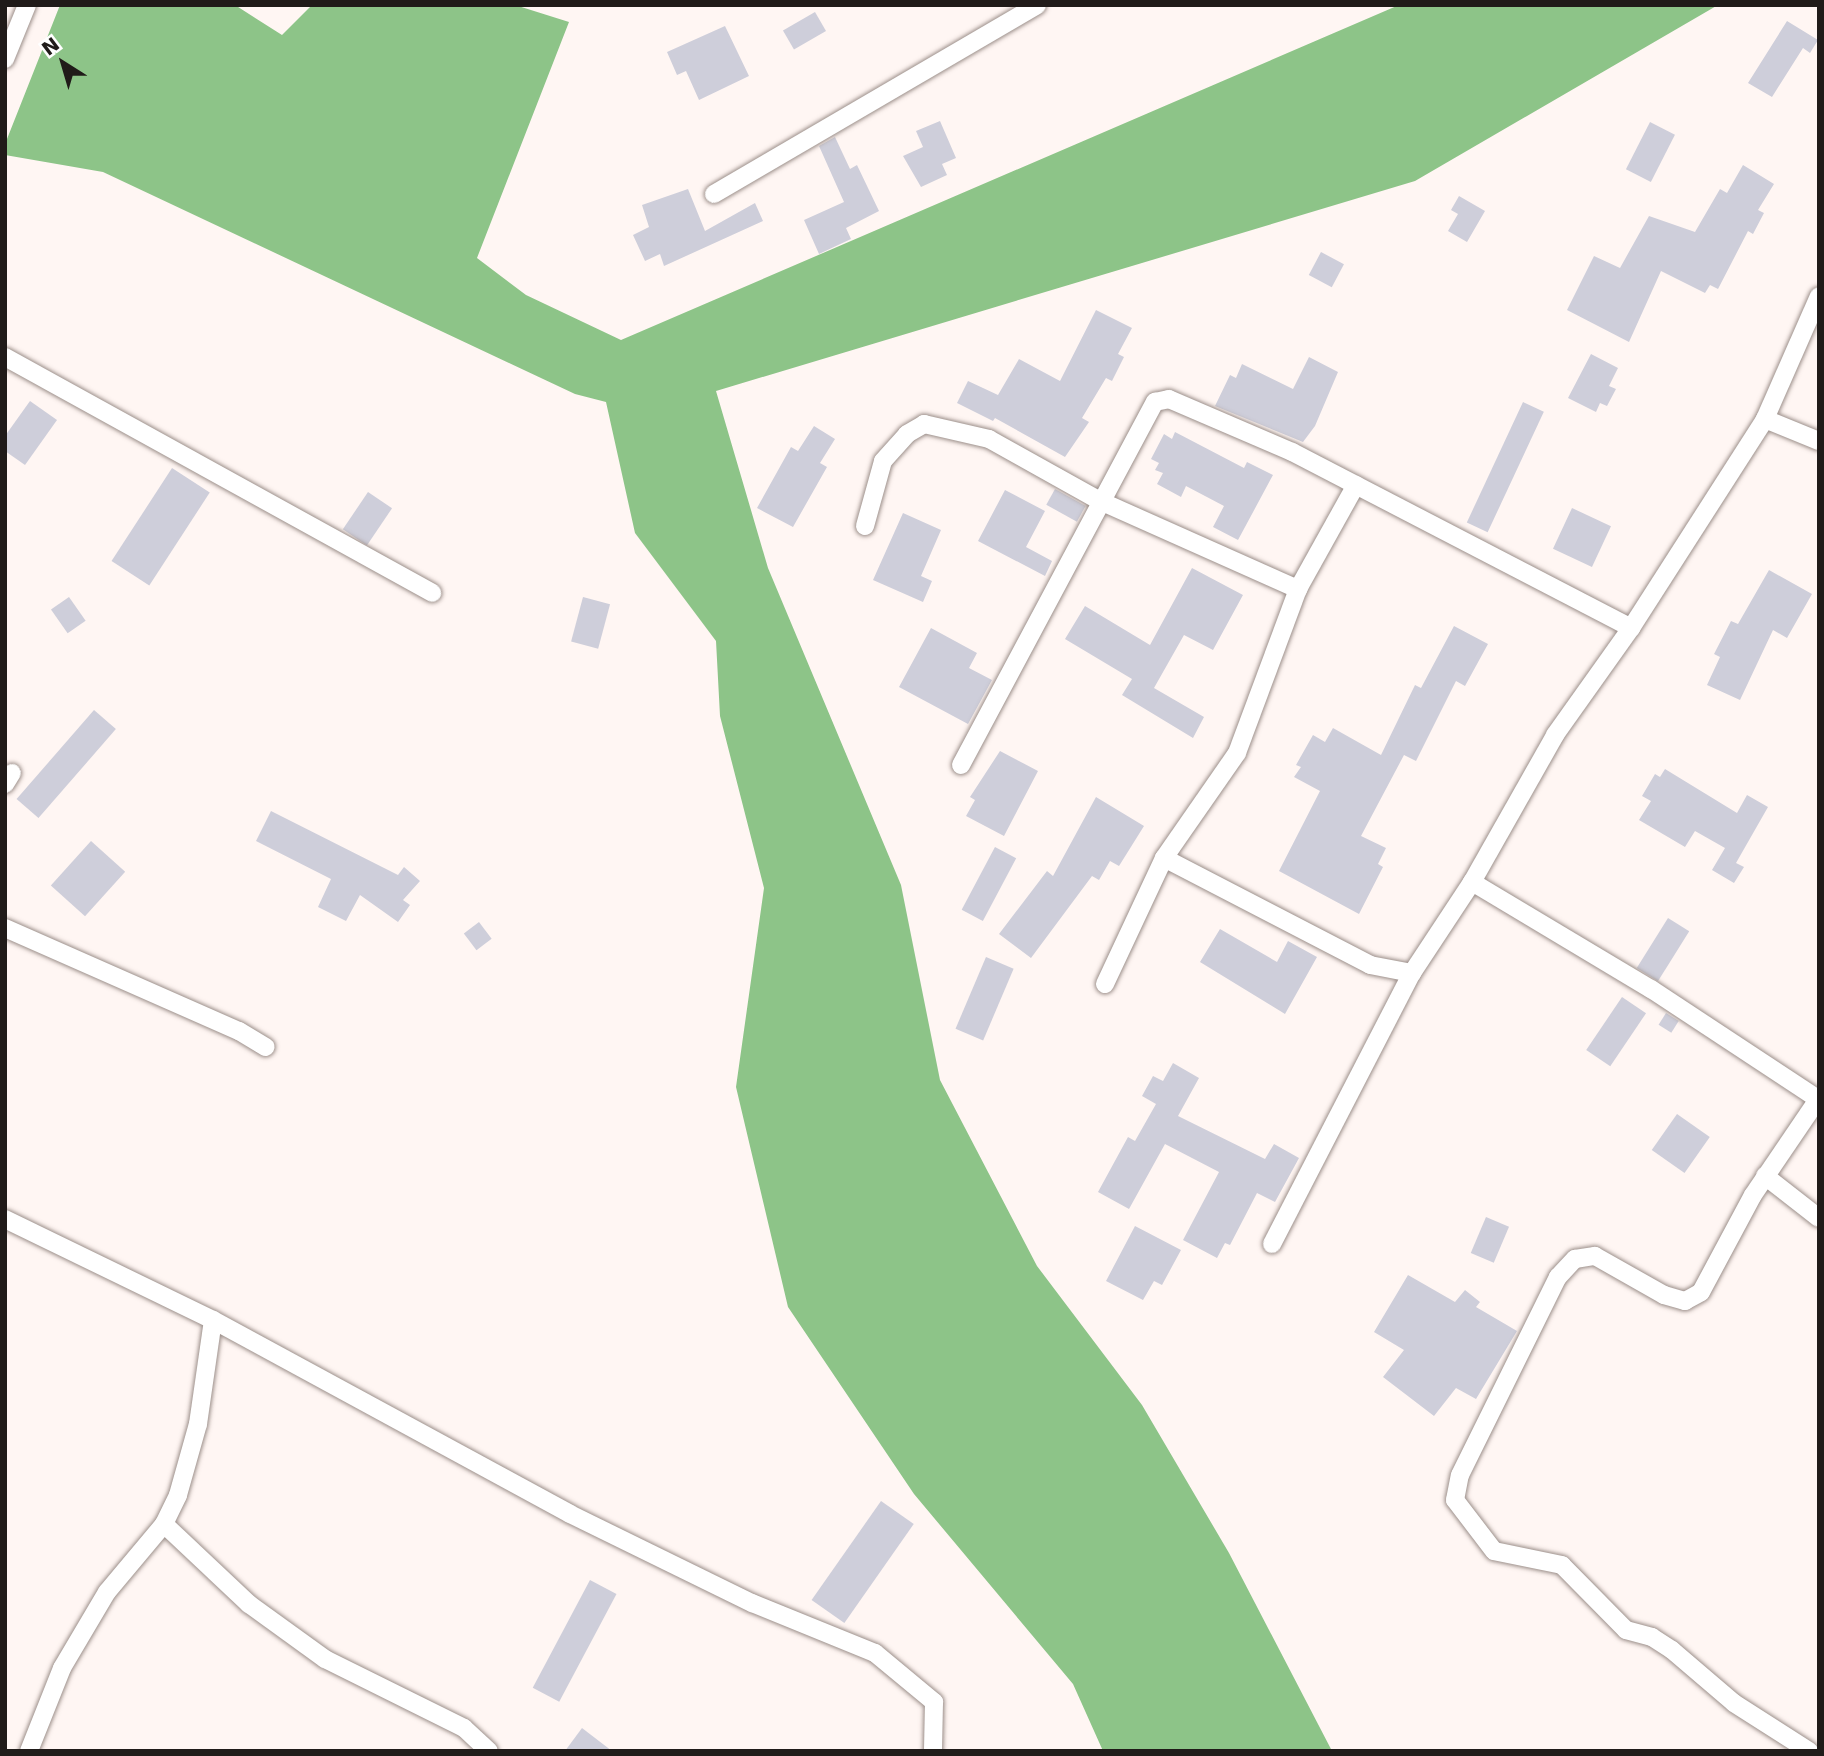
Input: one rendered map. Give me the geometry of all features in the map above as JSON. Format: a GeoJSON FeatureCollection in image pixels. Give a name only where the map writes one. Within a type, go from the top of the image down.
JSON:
{"type":"FeatureCollection","features":[{"type":"Feature","properties":{"kind":"street"},"geometry":{"type":"LineString","coordinates":[[5,59],[27,5]]}},
{"type":"Feature","properties":{"kind":"street"},"geometry":{"type":"LineString","coordinates":[[714,194],[1037,5]]}},
{"type":"Feature","properties":{"kind":"street"},"geometry":{"type":"LineString","coordinates":[[1272,1244],[1412,974],[1472,882],[1555,735],[1631,628],[1765,419],[1819,296]]}},
{"type":"Feature","properties":{"kind":"street"},"geometry":{"type":"LineString","coordinates":[[5,357],[432,593]]}},
{"type":"Feature","properties":{"kind":"street"},"geometry":{"type":"LineString","coordinates":[[961,765],[1155,402],[1169,399],[1356,485],[1631,628]]}},
{"type":"Feature","properties":{"kind":"street"},"geometry":{"type":"LineString","coordinates":[[1765,419],[1819,441]]}},
{"type":"Feature","properties":{"kind":"street"},"geometry":{"type":"LineString","coordinates":[[864,526],[883,461],[907,434],[924,424],[989,439],[1100,501],[1298,589]]}},
{"type":"Feature","properties":{"kind":"street"},"geometry":{"type":"LineString","coordinates":[[1105,984],[1164,858],[1237,754],[1298,589],[1356,485]]}},
{"type":"Feature","properties":{"kind":"street"},"geometry":{"type":"LineString","coordinates":[[1164,858],[1370,965],[1412,974]]}},
{"type":"Feature","properties":{"kind":"street"},"geometry":{"type":"LineString","coordinates":[[1472,882],[1651,989],[1818,1099],[1765,1176],[1701,1292],[1685,1301],[1664,1295],[1595,1256],[1575,1259],[1558,1277],[1460,1475],[1455,1500],[1494,1551],[1562,1565],[1626,1630],[1652,1637],[1672,1650],[1734,1703],[1810,1751]]}},
{"type":"Feature","properties":{"kind":"street"},"geometry":{"type":"LineString","coordinates":[[5,928],[239,1031],[266,1047]]}},
{"type":"Feature","properties":{"kind":"street"},"geometry":{"type":"LineString","coordinates":[[1765,1176],[1819,1218]]}},
{"type":"Feature","properties":{"kind":"street"},"geometry":{"type":"LineString","coordinates":[[7,1224],[213,1320],[570,1514],[752,1603],[875,1653],[934,1702],[933,1751]]}},
{"type":"Feature","properties":{"kind":"street"},"geometry":{"type":"LineString","coordinates":[[29,1751],[62,1668],[107,1592],[164,1524],[187,1472],[213,1320]]}},
{"type":"Feature","properties":{"kind":"street"},"geometry":{"type":"LineString","coordinates":[[164,1524],[249,1604],[325,1659],[464,1728],[489,1751]]}},
{"type":"Feature","properties":{"kind":"green space"},"geometry":{"type":"Polygon","coordinates":[[[60,5],[235,5],[282,35],[312,5],[515,5],[569,22],[477,258],[526,295],[621,340],[1399,5],[1718,5],[1415,181],[716,391],[768,568],[901,885],[940,1080],[1037,1266],[1142,1405],[1229,1553],[1332,1751],[1103,1751],[1073,1684],[914,1494],[788,1307],[736,1087],[764,888],[720,716],[716,641],[635,533],[606,402],[575,394],[103,172],[5,155],[5,144],[60,5]]]}},
{"type":"Feature","properties":{"kind":"building"},"geometry":{"type":"Polygon","coordinates":[[[815,12],[826,31],[794,50],[783,30],[815,12]]]}},
{"type":"Feature","properties":{"kind":"building"},"geometry":{"type":"Polygon","coordinates":[[[1787,21],[1818,40],[1810,53],[1803,48],[1772,97],[1748,83],[1787,21]]]}},
{"type":"Feature","properties":{"kind":"building"},"geometry":{"type":"Polygon","coordinates":[[[725,26],[749,76],[699,100],[686,71],[677,75],[667,52],[725,26]]]}},
{"type":"Feature","properties":{"kind":"building"},"geometry":{"type":"Polygon","coordinates":[[[940,121],[956,158],[942,164],[947,175],[921,187],[903,156],[923,147],[916,131],[940,121]]]}},
{"type":"Feature","properties":{"kind":"building"},"geometry":{"type":"Polygon","coordinates":[[[1650,122],[1675,135],[1651,182],[1626,169],[1650,122]]]}},
{"type":"Feature","properties":{"kind":"building"},"geometry":{"type":"Polygon","coordinates":[[[835,137],[850,169],[857,165],[879,211],[846,228],[851,239],[819,254],[804,220],[844,202],[819,146],[835,137]]]}},
{"type":"Feature","properties":{"kind":"building"},"geometry":{"type":"Polygon","coordinates":[[[1743,165],[1774,184],[1758,210],[1764,213],[1753,234],[1748,231],[1718,289],[1710,285],[1705,293],[1661,271],[1629,342],[1567,310],[1594,256],[1620,268],[1649,216],[1695,232],[1720,189],[1727,193],[1743,165]]]}},
{"type":"Feature","properties":{"kind":"building"},"geometry":{"type":"Polygon","coordinates":[[[688,189],[705,231],[755,203],[763,221],[664,266],[660,254],[645,261],[633,235],[649,227],[642,205],[688,189]]]}},
{"type":"Feature","properties":{"kind":"building"},"geometry":{"type":"Polygon","coordinates":[[[1459,196],[1485,211],[1467,242],[1448,231],[1458,214],[1451,210],[1459,196]]]}},
{"type":"Feature","properties":{"kind":"building"},"geometry":{"type":"Polygon","coordinates":[[[1321,252],[1344,264],[1332,287],[1309,275],[1321,252]]]}},
{"type":"Feature","properties":{"kind":"building"},"geometry":{"type":"Polygon","coordinates":[[[1096,310],[1132,328],[1118,354],[1124,357],[1112,381],[1106,378],[1082,418],[1089,422],[1065,457],[995,418],[993,421],[957,403],[968,381],[998,395],[1019,359],[1060,381],[1096,310]]]}},
{"type":"Feature","properties":{"kind":"building"},"geometry":{"type":"Polygon","coordinates":[[[1591,354],[1618,368],[1609,386],[1616,389],[1607,406],[1600,403],[1596,412],[1568,398],[1591,354]]]}},
{"type":"Feature","properties":{"kind":"building"},"geometry":{"type":"Polygon","coordinates":[[[1309,357],[1338,372],[1315,426],[1303,442],[1215,406],[1230,375],[1236,378],[1242,364],[1293,389],[1309,357]]]}},
{"type":"Feature","properties":{"kind":"building"},"geometry":{"type":"Polygon","coordinates":[[[30,401],[57,420],[25,465],[5,451],[5,436],[30,401]]]}},
{"type":"Feature","properties":{"kind":"building"},"geometry":{"type":"Polygon","coordinates":[[[1523,402],[1544,412],[1488,532],[1467,523],[1523,402]]]}},
{"type":"Feature","properties":{"kind":"building"},"geometry":{"type":"Polygon","coordinates":[[[814,426],[835,439],[820,463],[827,467],[793,527],[757,508],[791,447],[798,451],[814,426]]]}},
{"type":"Feature","properties":{"kind":"building"},"geometry":{"type":"Polygon","coordinates":[[[1175,432],[1244,468],[1247,462],[1273,475],[1238,540],[1213,527],[1224,506],[1186,486],[1181,497],[1157,484],[1163,473],[1155,470],[1159,463],[1151,459],[1164,434],[1172,439],[1175,432]]]}},
{"type":"Feature","properties":{"kind":"building"},"geometry":{"type":"Polygon","coordinates":[[[172,468],[210,493],[149,586],[112,561],[172,468]]]}},
{"type":"Feature","properties":{"kind":"building"},"geometry":{"type":"Polygon","coordinates":[[[1055,489],[1086,506],[1077,522],[1046,505],[1055,489]]]}},
{"type":"Feature","properties":{"kind":"building"},"geometry":{"type":"Polygon","coordinates":[[[1005,490],[1045,511],[1026,547],[1052,561],[1045,576],[978,541],[1005,490]]]}},
{"type":"Feature","properties":{"kind":"building"},"geometry":{"type":"Polygon","coordinates":[[[368,492],[392,508],[367,546],[343,529],[368,492]]]}},
{"type":"Feature","properties":{"kind":"building"},"geometry":{"type":"Polygon","coordinates":[[[1572,508],[1611,526],[1592,567],[1553,549],[1572,508]]]}},
{"type":"Feature","properties":{"kind":"building"},"geometry":{"type":"Polygon","coordinates":[[[903,513],[941,530],[921,576],[932,581],[923,602],[873,580],[903,513]]]}},
{"type":"Feature","properties":{"kind":"building"},"geometry":{"type":"Polygon","coordinates":[[[1192,568],[1243,595],[1213,650],[1184,635],[1154,688],[1204,717],[1193,738],[1122,695],[1132,679],[1065,639],[1085,606],[1150,645],[1192,568]]]}},
{"type":"Feature","properties":{"kind":"building"},"geometry":{"type":"Polygon","coordinates":[[[1769,570],[1812,594],[1787,638],[1773,630],[1740,700],[1707,685],[1720,657],[1714,654],[1731,621],[1738,624],[1769,570]]]}},
{"type":"Feature","properties":{"kind":"building"},"geometry":{"type":"Polygon","coordinates":[[[69,597],[86,621],[68,633],[51,610],[69,597]]]}},
{"type":"Feature","properties":{"kind":"building"},"geometry":{"type":"Polygon","coordinates":[[[583,597],[610,604],[598,649],[571,641],[583,597]]]}},
{"type":"Feature","properties":{"kind":"building"},"geometry":{"type":"Polygon","coordinates":[[[1454,626],[1488,644],[1465,686],[1456,681],[1416,761],[1404,755],[1361,836],[1386,848],[1378,864],[1383,867],[1359,914],[1279,871],[1320,791],[1294,777],[1301,767],[1296,765],[1313,735],[1325,742],[1333,728],[1381,755],[1415,685],[1421,688],[1454,626]]]}},
{"type":"Feature","properties":{"kind":"building"},"geometry":{"type":"Polygon","coordinates":[[[931,628],[977,653],[969,668],[992,680],[968,724],[899,687],[931,628]]]}},
{"type":"Feature","properties":{"kind":"building"},"geometry":{"type":"Polygon","coordinates":[[[94,710],[116,729],[38,818],[17,799],[94,710]]]}},
{"type":"Feature","properties":{"kind":"building"},"geometry":{"type":"Polygon","coordinates":[[[1000,751],[1038,771],[1004,836],[966,816],[975,800],[970,797],[1000,751]]]}},
{"type":"Feature","properties":{"kind":"building"},"geometry":{"type":"Polygon","coordinates":[[[1665,769],[1737,813],[1747,795],[1768,807],[1736,863],[1744,867],[1734,883],[1712,870],[1725,848],[1695,831],[1685,847],[1639,820],[1651,801],[1642,796],[1655,774],[1660,777],[1665,769]]]}},
{"type":"Feature","properties":{"kind":"building"},"geometry":{"type":"Polygon","coordinates":[[[1096,797],[1144,826],[1119,866],[1110,861],[1099,880],[1092,876],[1031,958],[999,934],[1047,871],[1053,876],[1096,797]]]}},
{"type":"Feature","properties":{"kind":"building"},"geometry":{"type":"Polygon","coordinates":[[[271,811],[398,875],[404,867],[420,881],[403,900],[410,905],[398,922],[360,895],[346,921],[318,907],[331,879],[256,841],[271,811]]]}},
{"type":"Feature","properties":{"kind":"building"},"geometry":{"type":"Polygon","coordinates":[[[91,841],[125,872],[85,916],[51,886],[91,841]]]}},
{"type":"Feature","properties":{"kind":"building"},"geometry":{"type":"Polygon","coordinates":[[[995,847],[1016,858],[983,921],[962,910],[995,847]]]}},
{"type":"Feature","properties":{"kind":"building"},"geometry":{"type":"Polygon","coordinates":[[[1668,918],[1689,931],[1658,981],[1637,968],[1668,918]]]}},
{"type":"Feature","properties":{"kind":"building"},"geometry":{"type":"Polygon","coordinates":[[[479,922],[492,939],[476,950],[464,933],[479,922]]]}},
{"type":"Feature","properties":{"kind":"building"},"geometry":{"type":"Polygon","coordinates":[[[1220,929],[1277,962],[1288,941],[1317,957],[1285,1014],[1200,962],[1220,929]]]}},
{"type":"Feature","properties":{"kind":"building"},"geometry":{"type":"Polygon","coordinates":[[[986,957],[1014,969],[983,1041],[956,1029],[986,957]]]}},
{"type":"Feature","properties":{"kind":"building"},"geometry":{"type":"Polygon","coordinates":[[[1622,997],[1646,1013],[1610,1066],[1586,1050],[1622,997]]]}},
{"type":"Feature","properties":{"kind":"building"},"geometry":{"type":"Polygon","coordinates":[[[1666,1013],[1679,1021],[1671,1033],[1659,1025],[1666,1013]]]}},
{"type":"Feature","properties":{"kind":"building"},"geometry":{"type":"Polygon","coordinates":[[[1173,1063],[1199,1078],[1178,1116],[1265,1159],[1274,1144],[1299,1158],[1275,1202],[1257,1193],[1230,1245],[1225,1243],[1217,1258],[1183,1240],[1219,1172],[1165,1144],[1129,1209],[1098,1192],[1128,1137],[1135,1141],[1156,1104],[1142,1096],[1153,1076],[1163,1081],[1173,1063]]]}},
{"type":"Feature","properties":{"kind":"building"},"geometry":{"type":"Polygon","coordinates":[[[1677,1114],[1710,1137],[1685,1173],[1652,1150],[1677,1114]]]}},
{"type":"Feature","properties":{"kind":"building"},"geometry":{"type":"Polygon","coordinates":[[[1486,1217],[1509,1227],[1494,1263],[1471,1253],[1486,1217]]]}},
{"type":"Feature","properties":{"kind":"building"},"geometry":{"type":"Polygon","coordinates":[[[1135,1226],[1181,1250],[1162,1285],[1154,1281],[1143,1300],[1106,1281],[1135,1226]]]}},
{"type":"Feature","properties":{"kind":"building"},"geometry":{"type":"Polygon","coordinates":[[[1408,1275],[1455,1302],[1465,1290],[1480,1302],[1476,1307],[1517,1331],[1476,1399],[1456,1388],[1434,1416],[1383,1377],[1404,1350],[1374,1332],[1408,1275]]]}},
{"type":"Feature","properties":{"kind":"building"},"geometry":{"type":"Polygon","coordinates":[[[881,1501],[914,1524],[844,1623],[812,1600],[881,1501]]]}},
{"type":"Feature","properties":{"kind":"building"},"geometry":{"type":"Polygon","coordinates":[[[590,1580],[616,1594],[559,1702],[533,1688],[590,1580]]]}},
{"type":"Feature","properties":{"kind":"building"},"geometry":{"type":"Polygon","coordinates":[[[582,1728],[612,1751],[565,1751],[582,1728]]]}}]}
